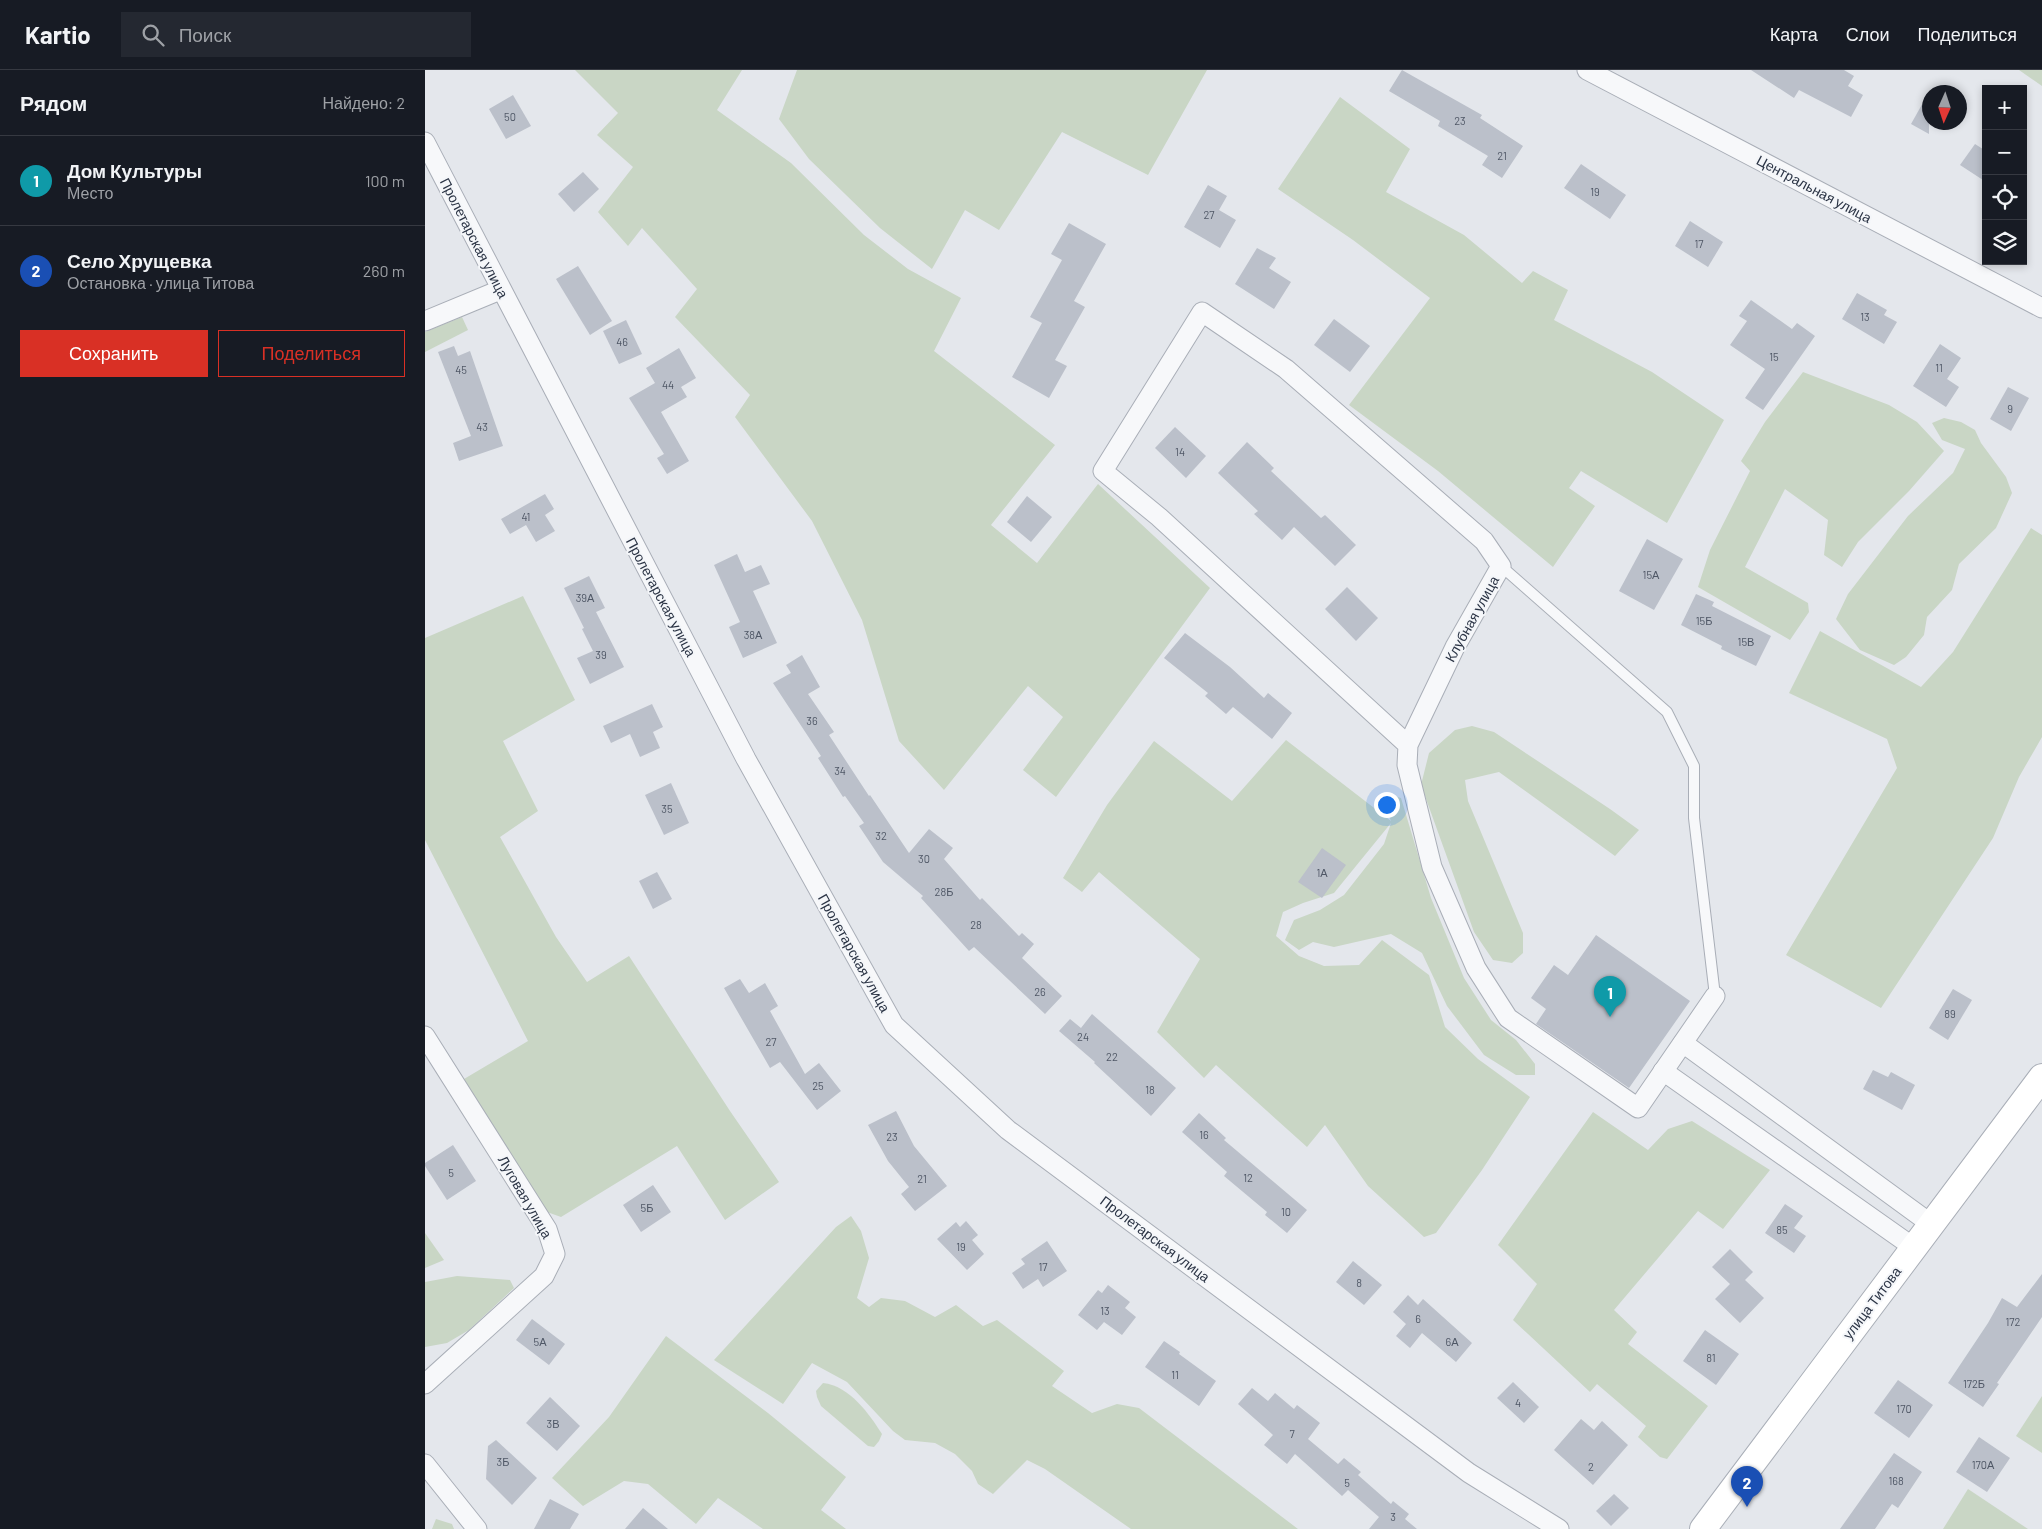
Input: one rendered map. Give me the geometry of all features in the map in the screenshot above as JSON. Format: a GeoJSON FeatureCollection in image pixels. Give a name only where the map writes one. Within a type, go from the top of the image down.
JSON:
{"type":"FeatureCollection","features":[{"type":"Feature","properties":{"kind":"main road","name":"улица Титова"},"geometry":{"type":"LineString","coordinates":[[1703,1529],[2042,1077]]}},
{"type":"Feature","properties":{"kind":"street","name":"Центральная улица"},"geometry":{"type":"LineString","coordinates":[[1587,70],[2042,308]]}},
{"type":"Feature","properties":{"kind":"street","name":"Пролетарская улица"},"geometry":{"type":"LineString","coordinates":[[425,142],[500,290],[746,760],[894,1025],[1008,1130],[1469,1473],[1559,1529]]}},
{"type":"Feature","properties":{"kind":"street"},"geometry":{"type":"LineString","coordinates":[[425,321],[500,290]]}},
{"type":"Feature","properties":{"kind":"street","name":"Клубная улица"},"geometry":{"type":"LineString","coordinates":[[1203,312],[1286,369],[1484,541],[1501,566],[1455,647],[1409,745],[1159,517],[1103,471],[1203,312]]}},
{"type":"Feature","properties":{"kind":"street"},"geometry":{"type":"LineString","coordinates":[[1409,745],[1407,765],[1432,867],[1476,968],[1508,1018],[1638,1108],[1715,996]]}},
{"type":"Feature","properties":{"kind":"street","name":"Луговая улица"},"geometry":{"type":"LineString","coordinates":[[425,1036],[547,1229],[555,1254],[544,1276],[425,1384]]}},
{"type":"Feature","properties":{"kind":"street"},"geometry":{"type":"LineString","coordinates":[[1683,1043],[1931,1224]]}},
{"type":"Feature","properties":{"kind":"street"},"geometry":{"type":"LineString","coordinates":[[1663,1072],[1913,1247]]}},
{"type":"Feature","properties":{"kind":"street"},"geometry":{"type":"LineString","coordinates":[[425,1464],[477,1529]]}},
{"type":"Feature","properties":{"kind":"lane"},"geometry":{"type":"LineString","coordinates":[[1501,566],[1667,712],[1694,766],[1694,818],[1715,996]]}},
{"type":"Feature","properties":{"kind":"green space"},"geometry":{"type":"Polygon","coordinates":[[[575,70],[742,70],[717,110],[791,163],[864,235],[908,269],[961,298],[934,351],[1055,445],[991,525],[1037,563],[1098,484],[1210,588],[1056,797],[1023,770],[1063,717],[1028,686],[944,790],[899,741],[862,620],[812,521],[735,417],[750,395],[675,317],[697,289],[642,228],[628,246],[598,212],[633,167],[597,135],[618,113],[575,70]]]}},
{"type":"Feature","properties":{"kind":"green space"},"geometry":{"type":"Polygon","coordinates":[[[797,70],[1207,70],[1148,175],[1062,132],[999,230],[965,210],[932,269],[880,228],[809,159],[779,119],[797,70]]]}},
{"type":"Feature","properties":{"kind":"green space"},"geometry":{"type":"Polygon","coordinates":[[[2019,70],[2042,70],[2042,86],[2019,70]]]}},
{"type":"Feature","properties":{"kind":"green space"},"geometry":{"type":"Polygon","coordinates":[[[1340,97],[1410,149],[1386,192],[1464,235],[1522,283],[1533,271],[1568,290],[1554,320],[1652,372],[1724,420],[1667,523],[1581,471],[1569,488],[1595,506],[1553,567],[1438,471],[1349,405],[1430,298],[1353,240],[1278,189],[1340,97]]]}},
{"type":"Feature","properties":{"kind":"green space"},"geometry":{"type":"Polygon","coordinates":[[[462,317],[468,330],[425,352],[425,332],[462,317]]]}},
{"type":"Feature","properties":{"kind":"green space"},"geometry":{"type":"Polygon","coordinates":[[[1803,372],[1889,405],[1917,422],[1944,451],[1909,491],[1858,542],[1842,567],[1824,555],[1828,520],[1785,489],[1745,567],[1808,603],[1809,612],[1790,640],[1698,587],[1710,550],[1750,471],[1741,461],[1765,422],[1803,372]]]}},
{"type":"Feature","properties":{"kind":"green space"},"geometry":{"type":"Polygon","coordinates":[[[1944,418],[1961,422],[1975,430],[1981,443],[2006,477],[2012,493],[1996,528],[1959,564],[1952,590],[1927,617],[1924,635],[1906,657],[1894,665],[1860,650],[1836,619],[1848,594],[1908,516],[1953,473],[1965,449],[1942,440],[1932,423],[1944,418]]]}},
{"type":"Feature","properties":{"kind":"green space"},"geometry":{"type":"Polygon","coordinates":[[[2031,528],[2042,535],[2042,737],[2019,777],[1993,838],[1881,1008],[1786,955],[1897,768],[1887,739],[1789,693],[1820,631],[1921,687],[1953,652],[2031,528]]]}},
{"type":"Feature","properties":{"kind":"green space"},"geometry":{"type":"Polygon","coordinates":[[[523,596],[575,700],[503,741],[538,811],[500,837],[556,937],[587,982],[629,956],[730,1111],[779,1182],[725,1220],[677,1146],[561,1217],[547,1212],[464,1079],[528,1041],[425,840],[425,638],[523,596]]]}},
{"type":"Feature","properties":{"kind":"green space"},"geometry":{"type":"Polygon","coordinates":[[[1472,726],[1494,732],[1639,830],[1615,856],[1499,772],[1465,780],[1468,801],[1523,933],[1523,953],[1512,963],[1493,960],[1474,932],[1421,785],[1429,753],[1455,730],[1472,726]]]}},
{"type":"Feature","properties":{"kind":"green space"},"geometry":{"type":"Polygon","coordinates":[[[1286,740],[1391,821],[1385,806],[1388,794],[1401,798],[1431,898],[1464,978],[1491,1020],[1516,1040],[1535,1064],[1535,1075],[1516,1075],[1484,1055],[1447,1006],[1422,953],[1391,934],[1334,947],[1313,942],[1299,950],[1285,940],[1294,920],[1320,910],[1344,895],[1384,844],[1391,823],[1334,893],[1283,912],[1276,936],[1299,956],[1324,966],[1359,965],[1382,940],[1429,975],[1445,1027],[1478,1059],[1530,1097],[1482,1170],[1436,1233],[1424,1237],[1368,1186],[1325,1125],[1307,1147],[1216,1065],[1204,1078],[1157,1032],[1200,959],[1099,872],[1082,892],[1063,878],[1107,805],[1154,741],[1232,801],[1286,740]]]}},
{"type":"Feature","properties":{"kind":"green space"},"geometry":{"type":"Polygon","coordinates":[[[1593,1112],[1648,1150],[1668,1129],[1692,1121],[1770,1170],[1723,1229],[1698,1211],[1614,1310],[1637,1332],[1628,1344],[1708,1406],[1667,1459],[1660,1457],[1638,1437],[1646,1426],[1597,1384],[1590,1392],[1513,1320],[1537,1284],[1498,1245],[1593,1112]]]}},
{"type":"Feature","properties":{"kind":"green space"},"geometry":{"type":"Polygon","coordinates":[[[851,1216],[861,1231],[869,1258],[857,1298],[869,1307],[881,1298],[905,1301],[935,1317],[956,1305],[983,1326],[997,1320],[1064,1371],[1052,1386],[1092,1413],[1117,1404],[1139,1408],[1298,1529],[1131,1529],[1045,1469],[1027,1460],[993,1494],[978,1484],[972,1471],[955,1454],[935,1443],[905,1440],[893,1431],[847,1382],[812,1363],[783,1404],[714,1360],[836,1227],[851,1216]]]}},
{"type":"Feature","properties":{"kind":"green space"},"geometry":{"type":"Polygon","coordinates":[[[425,1233],[444,1260],[425,1268],[425,1233]]]}},
{"type":"Feature","properties":{"kind":"green space"},"geometry":{"type":"Polygon","coordinates":[[[457,1276],[510,1280],[514,1288],[469,1330],[447,1343],[425,1347],[425,1282],[457,1276]]]}},
{"type":"Feature","properties":{"kind":"green space"},"geometry":{"type":"Polygon","coordinates":[[[666,1336],[768,1413],[846,1477],[821,1510],[846,1529],[763,1529],[718,1498],[696,1524],[648,1484],[624,1481],[583,1506],[552,1478],[609,1417],[666,1336]]]}},
{"type":"Feature","properties":{"kind":"green space"},"geometry":{"type":"Polygon","coordinates":[[[823,1383],[842,1389],[865,1410],[882,1434],[874,1447],[868,1446],[821,1406],[816,1391],[823,1383]]]}},
{"type":"Feature","properties":{"kind":"green space"},"geometry":{"type":"Polygon","coordinates":[[[2042,1396],[2042,1453],[2016,1436],[2042,1396]]]}},
{"type":"Feature","properties":{"kind":"green space"},"geometry":{"type":"Polygon","coordinates":[[[1968,1489],[2028,1529],[1943,1529],[1968,1489]]]}},
{"type":"Feature","properties":{"kind":"green space"},"geometry":{"type":"Polygon","coordinates":[[[436,1519],[452,1524],[454,1529],[432,1529],[436,1519]]]}},
{"type":"Feature","properties":{"kind":"building"},"geometry":{"type":"Polygon","coordinates":[[[1402,70],[1482,115],[1480,118],[1523,146],[1502,178],[1482,165],[1488,156],[1438,126],[1440,121],[1389,91],[1402,70]]]}},
{"type":"Feature","properties":{"kind":"building"},"geometry":{"type":"Polygon","coordinates":[[[1751,70],[1844,70],[1854,76],[1848,86],[1863,95],[1851,117],[1799,90],[1794,98],[1751,70]]]}},
{"type":"Feature","properties":{"kind":"building"},"geometry":{"type":"Polygon","coordinates":[[[513,95],[531,126],[506,139],[489,109],[513,95]]]}},
{"type":"Feature","properties":{"kind":"building"},"geometry":{"type":"Polygon","coordinates":[[[1922,104],[1922,130],[1929,130],[1929,134],[1911,124],[1922,104]]]}},
{"type":"Feature","properties":{"kind":"building"},"geometry":{"type":"Polygon","coordinates":[[[1975,144],[1982,148],[1982,179],[1960,165],[1975,144]]]}},
{"type":"Feature","properties":{"kind":"building"},"geometry":{"type":"Polygon","coordinates":[[[1581,164],[1626,195],[1610,219],[1564,188],[1581,164]]]}},
{"type":"Feature","properties":{"kind":"building"},"geometry":{"type":"Polygon","coordinates":[[[583,172],[599,189],[574,212],[558,194],[583,172]]]}},
{"type":"Feature","properties":{"kind":"building"},"geometry":{"type":"Polygon","coordinates":[[[1208,185],[1227,196],[1219,210],[1236,220],[1220,248],[1184,227],[1208,185]]]}},
{"type":"Feature","properties":{"kind":"building"},"geometry":{"type":"Polygon","coordinates":[[[1690,221],[1723,242],[1708,267],[1675,246],[1690,221]]]}},
{"type":"Feature","properties":{"kind":"building"},"geometry":{"type":"Polygon","coordinates":[[[1069,223],[1106,244],[1074,301],[1085,307],[1055,360],[1067,366],[1049,398],[1012,377],[1042,323],[1030,317],[1062,260],[1051,254],[1069,223]]]}},
{"type":"Feature","properties":{"kind":"building"},"geometry":{"type":"Polygon","coordinates":[[[1257,248],[1276,258],[1269,268],[1291,282],[1274,309],[1235,284],[1257,248]]]}},
{"type":"Feature","properties":{"kind":"building"},"geometry":{"type":"Polygon","coordinates":[[[578,266],[612,321],[590,335],[556,279],[578,266]]]}},
{"type":"Feature","properties":{"kind":"building"},"geometry":{"type":"Polygon","coordinates":[[[1857,293],[1887,310],[1884,315],[1897,322],[1884,344],[1842,319],[1857,293]]]}},
{"type":"Feature","properties":{"kind":"building"},"geometry":{"type":"Polygon","coordinates":[[[1751,300],[1792,329],[1797,323],[1815,336],[1763,410],[1745,398],[1765,369],[1730,345],[1747,321],[1739,316],[1751,300]]]}},
{"type":"Feature","properties":{"kind":"building"},"geometry":{"type":"Polygon","coordinates":[[[1334,319],[1370,346],[1350,372],[1314,345],[1334,319]]]}},
{"type":"Feature","properties":{"kind":"building"},"geometry":{"type":"Polygon","coordinates":[[[626,320],[642,354],[619,364],[603,331],[626,320]]]}},
{"type":"Feature","properties":{"kind":"building"},"geometry":{"type":"Polygon","coordinates":[[[1940,344],[1961,358],[1947,379],[1959,387],[1946,407],[1913,386],[1940,344]]]}},
{"type":"Feature","properties":{"kind":"building"},"geometry":{"type":"Polygon","coordinates":[[[454,346],[458,356],[470,351],[503,446],[459,461],[453,443],[471,436],[438,352],[454,346]]]}},
{"type":"Feature","properties":{"kind":"building"},"geometry":{"type":"Polygon","coordinates":[[[679,348],[696,378],[681,387],[687,397],[661,412],[689,461],[667,474],[657,458],[664,454],[629,398],[655,383],[646,368],[679,348]]]}},
{"type":"Feature","properties":{"kind":"building"},"geometry":{"type":"Polygon","coordinates":[[[2008,387],[2029,398],[2011,431],[1990,419],[2008,387]]]}},
{"type":"Feature","properties":{"kind":"building"},"geometry":{"type":"Polygon","coordinates":[[[1175,427],[1206,456],[1186,478],[1155,448],[1175,427]]]}},
{"type":"Feature","properties":{"kind":"building"},"geometry":{"type":"Polygon","coordinates":[[[1247,442],[1274,468],[1271,471],[1321,518],[1325,515],[1356,545],[1335,566],[1294,527],[1282,540],[1254,514],[1258,511],[1218,473],[1247,442]]]}},
{"type":"Feature","properties":{"kind":"building"},"geometry":{"type":"Polygon","coordinates":[[[545,494],[554,509],[545,515],[555,531],[536,542],[526,525],[510,534],[501,519],[545,494]]]}},
{"type":"Feature","properties":{"kind":"building"},"geometry":{"type":"Polygon","coordinates":[[[1027,496],[1052,517],[1031,542],[1007,522],[1027,496]]]}},
{"type":"Feature","properties":{"kind":"building"},"geometry":{"type":"Polygon","coordinates":[[[1647,539],[1683,559],[1654,610],[1619,591],[1647,539]]]}},
{"type":"Feature","properties":{"kind":"building"},"geometry":{"type":"Polygon","coordinates":[[[737,554],[745,572],[761,565],[770,584],[753,591],[777,643],[743,658],[729,627],[740,622],[714,565],[737,554]]]}},
{"type":"Feature","properties":{"kind":"building"},"geometry":{"type":"Polygon","coordinates":[[[589,576],[605,608],[596,612],[624,667],[590,684],[577,658],[593,651],[564,588],[589,576]]]}},
{"type":"Feature","properties":{"kind":"building"},"geometry":{"type":"Polygon","coordinates":[[[1347,587],[1378,618],[1356,641],[1325,609],[1347,587]]]}},
{"type":"Feature","properties":{"kind":"building"},"geometry":{"type":"Polygon","coordinates":[[[1696,594],[1714,602],[1712,606],[1771,636],[1756,666],[1721,649],[1722,646],[1681,625],[1696,594]]]}},
{"type":"Feature","properties":{"kind":"building"},"geometry":{"type":"Polygon","coordinates":[[[1185,633],[1230,667],[1264,698],[1268,693],[1292,713],[1272,739],[1233,707],[1226,714],[1205,696],[1208,693],[1164,658],[1185,633]]]}},
{"type":"Feature","properties":{"kind":"building"},"geometry":{"type":"Polygon","coordinates":[[[802,655],[820,687],[808,694],[834,732],[829,735],[909,853],[929,829],[953,848],[944,859],[980,900],[982,898],[1019,936],[1022,933],[1034,944],[1022,958],[1062,996],[1045,1014],[974,947],[969,951],[921,898],[923,896],[883,862],[859,826],[864,823],[845,796],[843,797],[818,758],[821,756],[773,683],[791,673],[786,665],[802,655]]]}},
{"type":"Feature","properties":{"kind":"building"},"geometry":{"type":"Polygon","coordinates":[[[652,704],[663,727],[653,732],[660,748],[640,757],[630,734],[611,743],[603,726],[652,704]]]}},
{"type":"Feature","properties":{"kind":"building"},"geometry":{"type":"Polygon","coordinates":[[[671,783],[689,823],[664,835],[645,795],[671,783]]]}},
{"type":"Feature","properties":{"kind":"building"},"geometry":{"type":"Polygon","coordinates":[[[1322,848],[1346,865],[1322,898],[1298,882],[1322,848]]]}},
{"type":"Feature","properties":{"kind":"building"},"geometry":{"type":"Polygon","coordinates":[[[657,872],[672,899],[653,909],[639,881],[657,872]]]}},
{"type":"Feature","properties":{"kind":"building"},"geometry":{"type":"Polygon","coordinates":[[[1596,935],[1690,1001],[1629,1088],[1536,1024],[1546,1009],[1531,998],[1554,965],[1568,975],[1596,935]]]}},
{"type":"Feature","properties":{"kind":"building"},"geometry":{"type":"Polygon","coordinates":[[[740,979],[749,993],[765,983],[778,1006],[770,1011],[805,1074],[819,1063],[841,1091],[817,1110],[780,1062],[770,1068],[724,988],[740,979]]]}},
{"type":"Feature","properties":{"kind":"building"},"geometry":{"type":"Polygon","coordinates":[[[1953,989],[1972,1000],[1948,1040],[1929,1028],[1953,989]]]}},
{"type":"Feature","properties":{"kind":"building"},"geometry":{"type":"Polygon","coordinates":[[[1092,1014],[1176,1088],[1151,1116],[1095,1062],[1059,1031],[1070,1019],[1081,1028],[1092,1014]]]}},
{"type":"Feature","properties":{"kind":"building"},"geometry":{"type":"Polygon","coordinates":[[[1873,1070],[1888,1077],[1891,1072],[1915,1085],[1902,1110],[1863,1089],[1873,1070]]]}},
{"type":"Feature","properties":{"kind":"building"},"geometry":{"type":"Polygon","coordinates":[[[896,1111],[914,1146],[947,1186],[915,1211],[901,1194],[909,1187],[888,1161],[868,1125],[896,1111]]]}},
{"type":"Feature","properties":{"kind":"building"},"geometry":{"type":"Polygon","coordinates":[[[1199,1113],[1226,1138],[1224,1140],[1307,1210],[1287,1233],[1265,1215],[1267,1212],[1224,1176],[1227,1172],[1182,1132],[1199,1113]]]}},
{"type":"Feature","properties":{"kind":"building"},"geometry":{"type":"Polygon","coordinates":[[[453,1145],[476,1181],[447,1200],[425,1166],[425,1163],[453,1145]]]}},
{"type":"Feature","properties":{"kind":"building"},"geometry":{"type":"Polygon","coordinates":[[[653,1185],[671,1212],[641,1232],[623,1205],[653,1185]]]}},
{"type":"Feature","properties":{"kind":"building"},"geometry":{"type":"Polygon","coordinates":[[[1785,1204],[1803,1216],[1794,1228],[1806,1236],[1794,1253],[1765,1233],[1785,1204]]]}},
{"type":"Feature","properties":{"kind":"building"},"geometry":{"type":"Polygon","coordinates":[[[966,1221],[978,1235],[972,1240],[984,1254],[967,1270],[937,1239],[956,1222],[960,1227],[966,1221]]]}},
{"type":"Feature","properties":{"kind":"building"},"geometry":{"type":"Polygon","coordinates":[[[1047,1241],[1067,1271],[1043,1287],[1038,1279],[1023,1289],[1012,1273],[1025,1264],[1021,1259],[1047,1241]]]}},
{"type":"Feature","properties":{"kind":"building"},"geometry":{"type":"Polygon","coordinates":[[[1730,1249],[1753,1272],[1745,1280],[1764,1298],[1740,1323],[1715,1299],[1730,1284],[1712,1267],[1730,1249]]]}},
{"type":"Feature","properties":{"kind":"building"},"geometry":{"type":"Polygon","coordinates":[[[1353,1261],[1382,1285],[1364,1305],[1336,1282],[1353,1261]]]}},
{"type":"Feature","properties":{"kind":"building"},"geometry":{"type":"Polygon","coordinates":[[[2042,1274],[2042,1317],[1983,1407],[1948,1383],[1988,1323],[2002,1298],[2017,1307],[2042,1274]]]}},
{"type":"Feature","properties":{"kind":"building"},"geometry":{"type":"Polygon","coordinates":[[[1108,1285],[1130,1302],[1125,1308],[1136,1317],[1122,1335],[1104,1322],[1097,1330],[1078,1315],[1098,1290],[1102,1293],[1108,1285]]]}},
{"type":"Feature","properties":{"kind":"building"},"geometry":{"type":"Polygon","coordinates":[[[1408,1295],[1418,1305],[1423,1299],[1472,1343],[1456,1362],[1422,1333],[1410,1348],[1396,1336],[1406,1324],[1393,1312],[1408,1295]]]}},
{"type":"Feature","properties":{"kind":"building"},"geometry":{"type":"Polygon","coordinates":[[[532,1319],[565,1344],[549,1365],[516,1340],[532,1319]]]}},
{"type":"Feature","properties":{"kind":"building"},"geometry":{"type":"Polygon","coordinates":[[[1705,1330],[1739,1354],[1716,1385],[1683,1361],[1705,1330]]]}},
{"type":"Feature","properties":{"kind":"building"},"geometry":{"type":"Polygon","coordinates":[[[1164,1341],[1216,1381],[1199,1406],[1145,1367],[1164,1341]]]}},
{"type":"Feature","properties":{"kind":"building"},"geometry":{"type":"Polygon","coordinates":[[[1898,1380],[1933,1405],[1909,1438],[1874,1413],[1898,1380]]]}},
{"type":"Feature","properties":{"kind":"building"},"geometry":{"type":"Polygon","coordinates":[[[1513,1382],[1539,1407],[1524,1423],[1497,1398],[1513,1382]]]}},
{"type":"Feature","properties":{"kind":"building"},"geometry":{"type":"Polygon","coordinates":[[[1252,1388],[1268,1401],[1275,1393],[1294,1409],[1297,1405],[1320,1423],[1308,1439],[1338,1464],[1344,1458],[1361,1472],[1358,1475],[1391,1504],[1393,1501],[1409,1514],[1405,1519],[1417,1529],[1369,1529],[1379,1517],[1348,1490],[1342,1496],[1295,1454],[1287,1464],[1264,1445],[1273,1435],[1238,1404],[1252,1388]]]}},
{"type":"Feature","properties":{"kind":"building"},"geometry":{"type":"Polygon","coordinates":[[[550,1397],[580,1426],[557,1451],[526,1423],[550,1397]]]}},
{"type":"Feature","properties":{"kind":"building"},"geometry":{"type":"Polygon","coordinates":[[[1581,1419],[1594,1430],[1602,1421],[1628,1445],[1593,1485],[1554,1450],[1581,1419]]]}},
{"type":"Feature","properties":{"kind":"building"},"geometry":{"type":"Polygon","coordinates":[[[1979,1437],[2010,1458],[1987,1492],[1956,1472],[1979,1437]]]}},
{"type":"Feature","properties":{"kind":"building"},"geometry":{"type":"Polygon","coordinates":[[[496,1440],[537,1478],[512,1505],[486,1479],[488,1446],[496,1440]]]}},
{"type":"Feature","properties":{"kind":"building"},"geometry":{"type":"Polygon","coordinates":[[[1894,1453],[1922,1472],[1898,1508],[1892,1504],[1875,1529],[1840,1529],[1894,1453]]]}},
{"type":"Feature","properties":{"kind":"building"},"geometry":{"type":"Polygon","coordinates":[[[1614,1494],[1629,1508],[1611,1526],[1596,1511],[1614,1494]]]}},
{"type":"Feature","properties":{"kind":"building"},"geometry":{"type":"Polygon","coordinates":[[[550,1499],[579,1514],[570,1529],[534,1529],[550,1499]]]}},
{"type":"Feature","properties":{"kind":"building"},"geometry":{"type":"Polygon","coordinates":[[[643,1508],[668,1529],[625,1529],[643,1508]]]}},
{"type":"Feature","properties":{"kind":"place","name":"Дом Культуры"},"geometry":{"type":"Point","coordinates":[1610,1017]}},
{"type":"Feature","properties":{"kind":"place","name":"Село Хрущевка"},"geometry":{"type":"Point","coordinates":[1747,1507]}}]}
